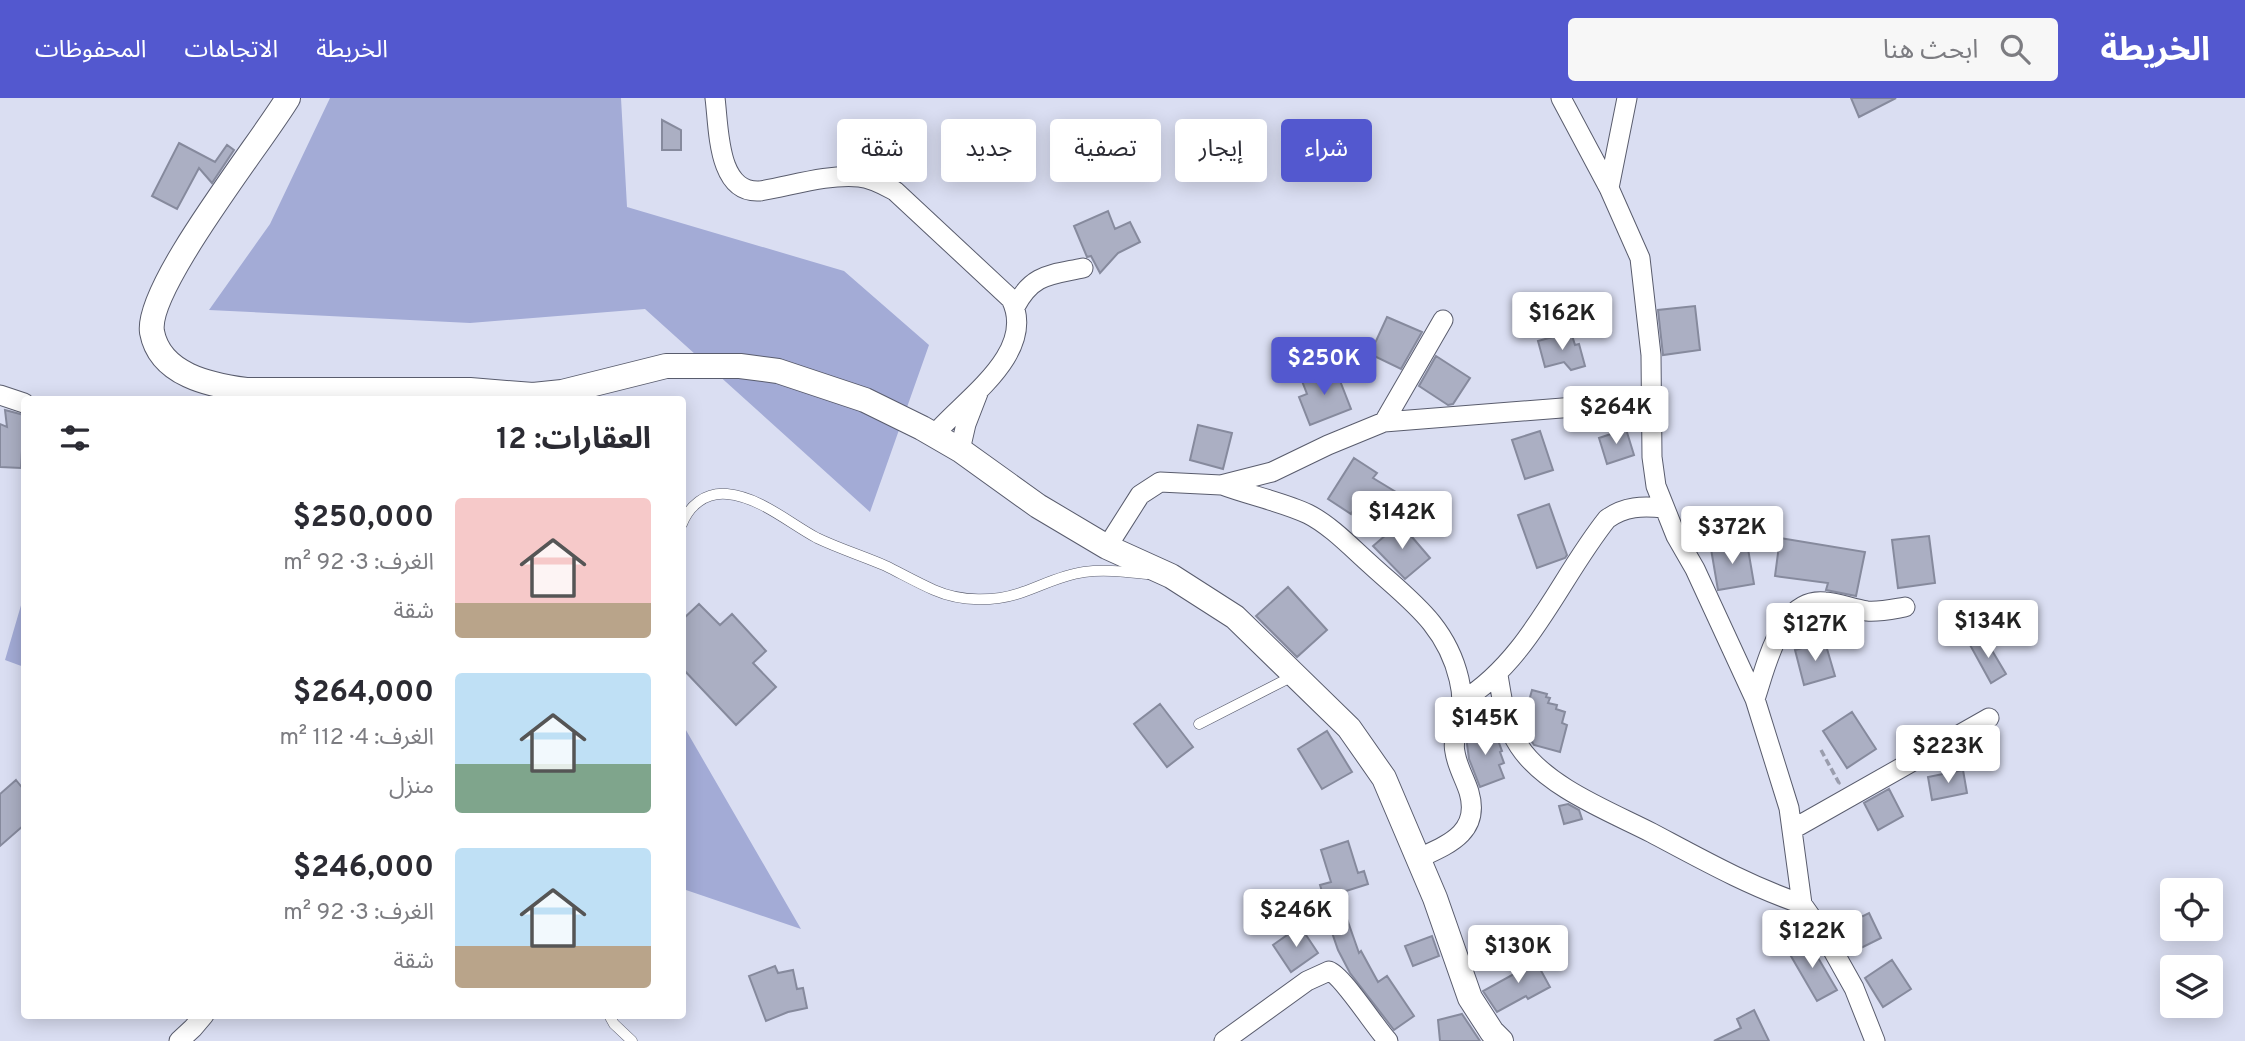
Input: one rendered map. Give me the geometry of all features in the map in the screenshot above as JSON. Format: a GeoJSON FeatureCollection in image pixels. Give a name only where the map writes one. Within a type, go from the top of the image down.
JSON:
{"type":"FeatureCollection","features":[{"type":"Feature","properties":{"kind":"street"},"geometry":{"type":"LineString","coordinates":[[288,98],[203,222],[161,293],[153,314],[152,330],[155,342],[168,362],[191,377],[215,385],[246,390],[470,390],[557,396],[666,366],[740,366],[778,371],[865,400],[934,435],[960,450],[1038,506],[1107,547],[1171,576],[1235,617],[1349,728],[1384,778],[1435,898],[1470,998],[1486,1024],[1502,1041]]}},
{"type":"Feature","properties":{"kind":"street"},"geometry":{"type":"LineString","coordinates":[[715,98],[723,157],[734,183],[750,192],[823,180],[859,177],[877,181],[895,191],[912,206],[1005,293],[1015,307]]}},
{"type":"Feature","properties":{"kind":"street"},"geometry":{"type":"LineString","coordinates":[[1561,98],[1609,188],[1640,258],[1651,355],[1652,457],[1656,486],[1755,699],[1789,808],[1801,904],[1826,938],[1854,988],[1875,1041]]}},
{"type":"Feature","properties":{"kind":"street"},"geometry":{"type":"LineString","coordinates":[[1609,188],[1627,98]]}},
{"type":"Feature","properties":{"kind":"street"},"geometry":{"type":"LineString","coordinates":[[934,435],[957,409],[979,392],[1003,362],[1014,342],[1015,307],[1031,283],[1044,276],[1083,268]]}},
{"type":"Feature","properties":{"kind":"street"},"geometry":{"type":"LineString","coordinates":[[1384,422],[1443,320]]}},
{"type":"Feature","properties":{"kind":"street"},"geometry":{"type":"LineString","coordinates":[[960,450],[966,424],[979,392]]}},
{"type":"Feature","properties":{"kind":"street"},"geometry":{"type":"LineString","coordinates":[[0,395],[21,402]]}},
{"type":"Feature","properties":{"kind":"street"},"geometry":{"type":"LineString","coordinates":[[1107,547],[1140,495],[1160,482],[1221,485],[1272,472],[1384,422],[1651,401]]}},
{"type":"Feature","properties":{"kind":"street"},"geometry":{"type":"LineString","coordinates":[[1221,485],[1310,515],[1416,603],[1444,638],[1454,660],[1462,701],[1454,747],[1469,793],[1471,816],[1468,825],[1448,844],[1417,859]]}},
{"type":"Feature","properties":{"kind":"street"},"geometry":{"type":"LineString","coordinates":[[1462,701],[1498,675],[1549,606],[1607,519],[1619,511],[1632,508],[1664,508]]}},
{"type":"Feature","properties":{"kind":"street"},"geometry":{"type":"LineString","coordinates":[[1755,699],[1784,625],[1801,605],[1824,601],[1869,611],[1905,607]]}},
{"type":"Feature","properties":{"kind":"street"},"geometry":{"type":"LineString","coordinates":[[1498,675],[1505,714],[1519,747],[1546,774],[1586,799],[1739,880],[1801,904]]}},
{"type":"Feature","properties":{"kind":"street"},"geometry":{"type":"LineString","coordinates":[[1793,830],[1989,718]]}},
{"type":"Feature","properties":{"kind":"street"},"geometry":{"type":"LineString","coordinates":[[1224,1041],[1307,981],[1329,971],[1336,973],[1388,1041]]}},
{"type":"Feature","properties":{"kind":"street"},"geometry":{"type":"LineString","coordinates":[[179,1041],[201,1019]]}},
{"type":"Feature","properties":{"kind":"lane"},"geometry":{"type":"LineString","coordinates":[[686,516],[696,502],[713,495],[727,494],[745,498],[847,552],[885,566],[935,591],[961,598],[991,599],[1020,593],[1083,572],[1118,571],[1171,576]]}},
{"type":"Feature","properties":{"kind":"lane"},"geometry":{"type":"LineString","coordinates":[[1199,724],[1296,675]]}},
{"type":"Feature","properties":{"kind":"lane"},"geometry":{"type":"LineString","coordinates":[[611,1019],[632,1041]]}},
{"type":"Feature","properties":{"kind":"path"},"geometry":{"type":"LineString","coordinates":[[1821,750],[1839,783],[1832,788]]}},
{"type":"Feature","properties":{"kind":"shaded area"},"geometry":{"type":"Polygon","coordinates":[[[330,98],[621,98],[627,207],[844,271],[929,345],[870,512],[645,309],[470,323],[209,310],[270,224],[330,98]]]}},
{"type":"Feature","properties":{"kind":"shaded area"},"geometry":{"type":"Polygon","coordinates":[[[21,605],[21,666],[5,660],[21,605]]]}},
{"type":"Feature","properties":{"kind":"shaded area"},"geometry":{"type":"Polygon","coordinates":[[[686,730],[801,929],[686,890],[686,730]]]}},
{"type":"Feature","properties":{"kind":"building"},"geometry":{"type":"Polygon","coordinates":[[[1851,98],[1896,98],[1859,117],[1851,98]]]}},
{"type":"Feature","properties":{"kind":"building"},"geometry":{"type":"Polygon","coordinates":[[[662,120],[681,130],[681,150],[662,150],[662,120]]]}},
{"type":"Feature","properties":{"kind":"building"},"geometry":{"type":"Polygon","coordinates":[[[179,143],[215,162],[227,145],[234,150],[212,183],[199,168],[177,209],[152,196],[179,143]]]}},
{"type":"Feature","properties":{"kind":"building"},"geometry":{"type":"Polygon","coordinates":[[[1108,211],[1115,229],[1130,222],[1140,242],[1118,253],[1100,273],[1091,256],[1087,257],[1074,226],[1108,211]]]}},
{"type":"Feature","properties":{"kind":"building"},"geometry":{"type":"Polygon","coordinates":[[[1695,306],[1700,350],[1663,355],[1658,310],[1695,306]]]}},
{"type":"Feature","properties":{"kind":"building"},"geometry":{"type":"Polygon","coordinates":[[[1387,317],[1422,332],[1401,369],[1370,354],[1387,317]]]}},
{"type":"Feature","properties":{"kind":"building"},"geometry":{"type":"Polygon","coordinates":[[[1571,332],[1575,345],[1579,344],[1585,366],[1571,370],[1564,362],[1545,367],[1538,341],[1571,332]]]}},
{"type":"Feature","properties":{"kind":"building"},"geometry":{"type":"Polygon","coordinates":[[[1436,356],[1470,378],[1453,404],[1448,405],[1419,386],[1436,356]]]}},
{"type":"Feature","properties":{"kind":"building"},"geometry":{"type":"Polygon","coordinates":[[[1335,368],[1351,409],[1310,425],[1299,397],[1307,394],[1302,381],[1335,368]]]}},
{"type":"Feature","properties":{"kind":"building"},"geometry":{"type":"Polygon","coordinates":[[[5,410],[21,414],[21,468],[0,467],[0,424],[7,427],[5,410]]]}},
{"type":"Feature","properties":{"kind":"building"},"geometry":{"type":"Polygon","coordinates":[[[1198,425],[1232,433],[1223,469],[1190,460],[1198,425]]]}},
{"type":"Feature","properties":{"kind":"building"},"geometry":{"type":"Polygon","coordinates":[[[1626,429],[1634,455],[1607,464],[1599,438],[1626,429]]]}},
{"type":"Feature","properties":{"kind":"building"},"geometry":{"type":"Polygon","coordinates":[[[1540,431],[1553,470],[1525,479],[1512,440],[1540,431]]]}},
{"type":"Feature","properties":{"kind":"building"},"geometry":{"type":"Polygon","coordinates":[[[1354,458],[1377,473],[1373,478],[1396,492],[1385,509],[1362,495],[1351,514],[1328,499],[1354,458]]]}},
{"type":"Feature","properties":{"kind":"building"},"geometry":{"type":"Polygon","coordinates":[[[1549,504],[1567,555],[1537,568],[1518,515],[1549,504]]]}},
{"type":"Feature","properties":{"kind":"building"},"geometry":{"type":"Polygon","coordinates":[[[1400,523],[1430,558],[1405,579],[1373,546],[1400,523]]]}},
{"type":"Feature","properties":{"kind":"building"},"geometry":{"type":"Polygon","coordinates":[[[1929,536],[1935,583],[1898,588],[1892,540],[1929,536]]]}},
{"type":"Feature","properties":{"kind":"building"},"geometry":{"type":"Polygon","coordinates":[[[1780,538],[1865,552],[1856,596],[1826,590],[1828,583],[1775,576],[1780,538]]]}},
{"type":"Feature","properties":{"kind":"building"},"geometry":{"type":"Polygon","coordinates":[[[1747,543],[1754,584],[1718,590],[1711,549],[1747,543]]]}},
{"type":"Feature","properties":{"kind":"building"},"geometry":{"type":"Polygon","coordinates":[[[1288,587],[1327,630],[1297,657],[1256,616],[1288,587]]]}},
{"type":"Feature","properties":{"kind":"building"},"geometry":{"type":"Polygon","coordinates":[[[699,604],[720,625],[732,614],[766,651],[753,663],[776,687],[736,725],[686,672],[686,616],[699,604]]]}},
{"type":"Feature","properties":{"kind":"building"},"geometry":{"type":"Polygon","coordinates":[[[1984,637],[2006,674],[1991,683],[1970,645],[1984,637]]]}},
{"type":"Feature","properties":{"kind":"building"},"geometry":{"type":"Polygon","coordinates":[[[1825,642],[1835,676],[1804,685],[1795,650],[1825,642]]]}},
{"type":"Feature","properties":{"kind":"building"},"geometry":{"type":"Polygon","coordinates":[[[1532,690],[1547,694],[1546,697],[1550,698],[1548,703],[1557,705],[1556,709],[1565,712],[1562,723],[1567,725],[1560,752],[1534,745],[1522,726],[1532,690]]]}},
{"type":"Feature","properties":{"kind":"building"},"geometry":{"type":"Polygon","coordinates":[[[1160,704],[1193,747],[1167,767],[1134,724],[1160,704]]]}},
{"type":"Feature","properties":{"kind":"building"},"geometry":{"type":"Polygon","coordinates":[[[1852,712],[1876,749],[1847,768],[1823,731],[1852,712]]]}},
{"type":"Feature","properties":{"kind":"building"},"geometry":{"type":"Polygon","coordinates":[[[1486,730],[1488,735],[1495,732],[1502,751],[1500,752],[1504,763],[1499,765],[1504,778],[1480,787],[1469,759],[1467,744],[1468,736],[1486,730]]]}},
{"type":"Feature","properties":{"kind":"building"},"geometry":{"type":"Polygon","coordinates":[[[1327,731],[1352,772],[1322,789],[1298,749],[1327,731]]]}},
{"type":"Feature","properties":{"kind":"building"},"geometry":{"type":"Polygon","coordinates":[[[1963,770],[1967,793],[1932,800],[1928,777],[1963,770]]]}},
{"type":"Feature","properties":{"kind":"building"},"geometry":{"type":"Polygon","coordinates":[[[16,780],[21,786],[21,828],[0,846],[0,794],[16,780]]]}},
{"type":"Feature","properties":{"kind":"building"},"geometry":{"type":"Polygon","coordinates":[[[1889,789],[1903,816],[1878,830],[1864,803],[1889,789]]]}},
{"type":"Feature","properties":{"kind":"building"},"geometry":{"type":"Polygon","coordinates":[[[1568,804],[1579,810],[1582,819],[1564,824],[1559,806],[1568,804]]]}},
{"type":"Feature","properties":{"kind":"building"},"geometry":{"type":"Polygon","coordinates":[[[1348,841],[1358,873],[1364,871],[1368,884],[1324,898],[1320,885],[1331,882],[1321,850],[1348,841]]]}},
{"type":"Feature","properties":{"kind":"building"},"geometry":{"type":"Polygon","coordinates":[[[1869,913],[1881,938],[1849,954],[1835,930],[1869,913]]]}},
{"type":"Feature","properties":{"kind":"building"},"geometry":{"type":"Polygon","coordinates":[[[1346,916],[1359,953],[1361,951],[1378,982],[1387,976],[1414,1016],[1394,1030],[1350,973],[1338,950],[1328,921],[1346,916]]]}},
{"type":"Feature","properties":{"kind":"building"},"geometry":{"type":"Polygon","coordinates":[[[1300,926],[1318,953],[1291,972],[1273,945],[1300,926]]]}},
{"type":"Feature","properties":{"kind":"building"},"geometry":{"type":"Polygon","coordinates":[[[1432,936],[1439,956],[1413,966],[1405,946],[1432,936]]]}},
{"type":"Feature","properties":{"kind":"building"},"geometry":{"type":"Polygon","coordinates":[[[1807,939],[1837,990],[1817,1001],[1788,951],[1807,939]]]}},
{"type":"Feature","properties":{"kind":"building"},"geometry":{"type":"Polygon","coordinates":[[[1533,956],[1550,987],[1497,1012],[1483,991],[1514,974],[1511,968],[1533,956]]]}},
{"type":"Feature","properties":{"kind":"building"},"geometry":{"type":"Polygon","coordinates":[[[1892,960],[1911,989],[1883,1007],[1865,978],[1892,960]]]}},
{"type":"Feature","properties":{"kind":"building"},"geometry":{"type":"Polygon","coordinates":[[[775,966],[778,973],[793,970],[797,989],[803,988],[807,1008],[766,1021],[749,976],[775,966]]]}},
{"type":"Feature","properties":{"kind":"building"},"geometry":{"type":"Polygon","coordinates":[[[1754,1010],[1769,1041],[1714,1041],[1741,1028],[1737,1019],[1754,1010]]]}},
{"type":"Feature","properties":{"kind":"building"},"geometry":{"type":"Polygon","coordinates":[[[1462,1014],[1480,1041],[1440,1041],[1438,1020],[1462,1014]]]}}]}
